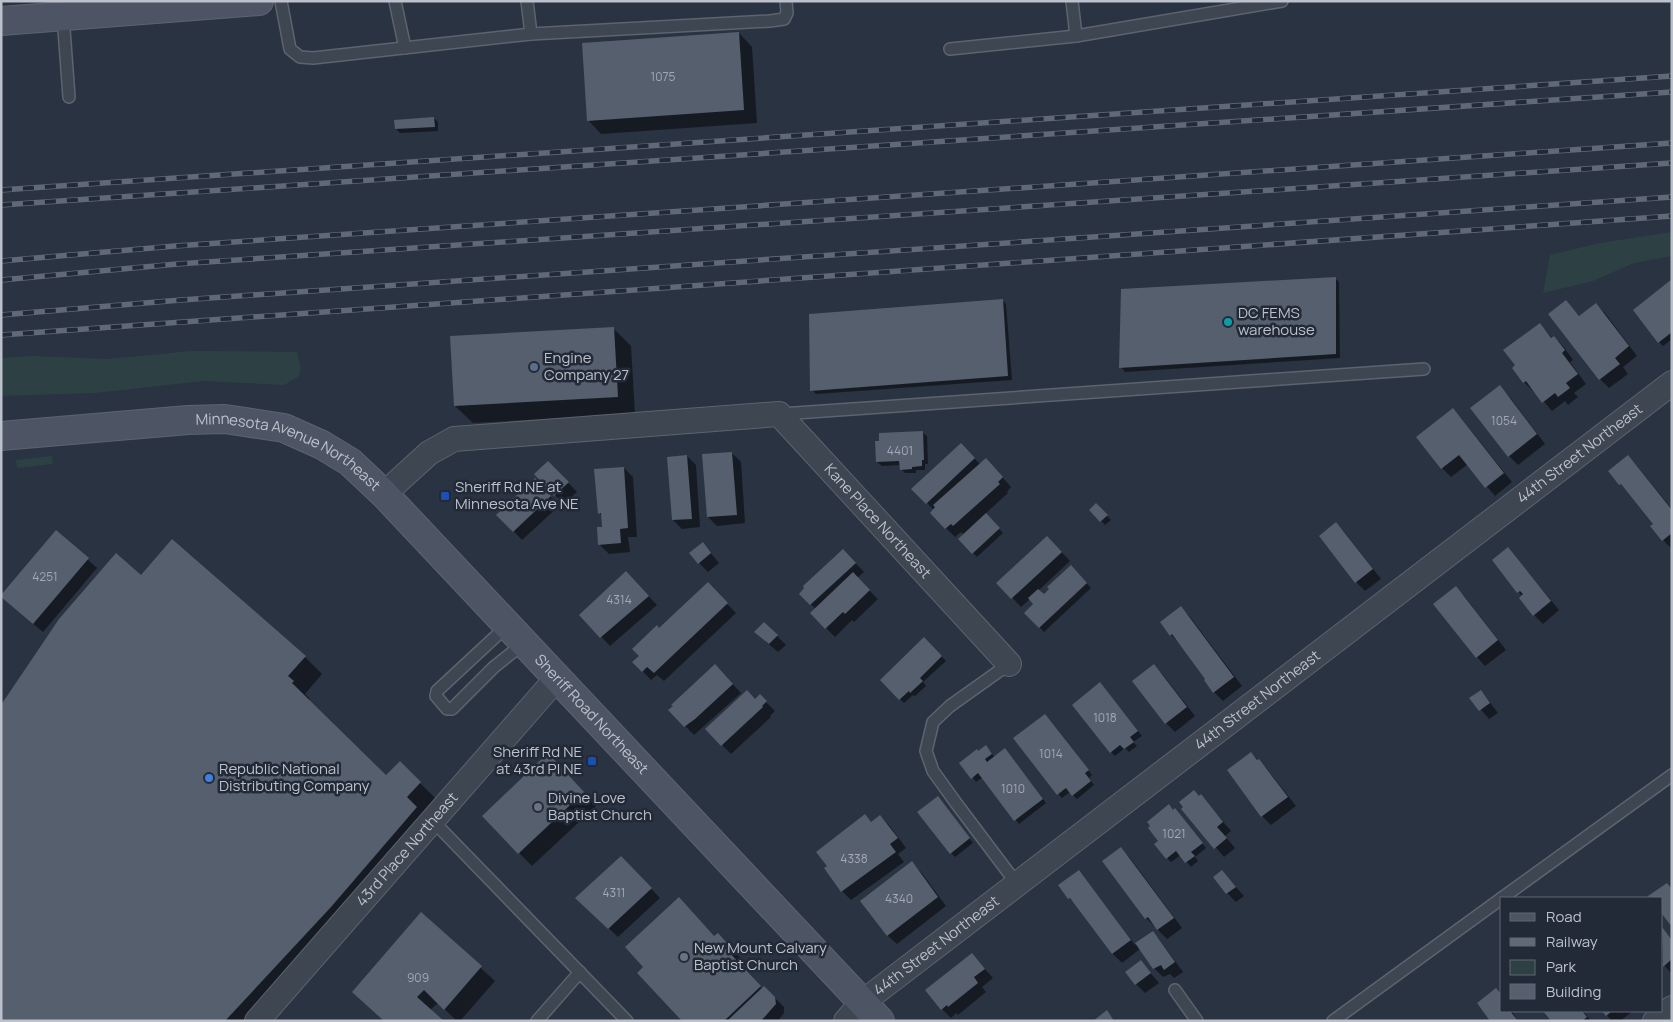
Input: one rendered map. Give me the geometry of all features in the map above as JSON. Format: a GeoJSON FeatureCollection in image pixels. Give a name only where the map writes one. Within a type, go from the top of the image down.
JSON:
{"type":"FeatureCollection","features":[{"type":"Feature","properties":{"kind":"main road"},"geometry":{"type":"LineString","coordinates":[[1,21],[259,1]]}},
{"type":"Feature","properties":{"kind":"main road","name":"Minnesota Avenue Northeast"},"geometry":{"type":"LineString","coordinates":[[1,436],[178,420],[225,419],[284,428],[322,445],[350,462],[384,494]]}},
{"type":"Feature","properties":{"kind":"main road","name":"Sheriff Road Northeast"},"geometry":{"type":"LineString","coordinates":[[384,494],[557,678],[863,1014]]}},
{"type":"Feature","properties":{"kind":"street","name":"44th Street Northeast"},"geometry":{"type":"LineString","coordinates":[[863,1014],[1017,884],[1672,383]]}},
{"type":"Feature","properties":{"kind":"street","name":"Minnesota Avenue Northeast"},"geometry":{"type":"LineString","coordinates":[[384,494],[429,453],[454,439],[779,414]]}},
{"type":"Feature","properties":{"kind":"street","name":"Kane Place Northeast"},"geometry":{"type":"LineString","coordinates":[[779,414],[1009,664]]}},
{"type":"Feature","properties":{"kind":"street","name":"43rd Place Northeast"},"geometry":{"type":"LineString","coordinates":[[257,1021],[557,678]]}},
{"type":"Feature","properties":{"kind":"street"},"geometry":{"type":"LineString","coordinates":[[1656,1021],[1672,1008]]}},
{"type":"Feature","properties":{"kind":"lane"},"geometry":{"type":"LineString","coordinates":[[280,1],[290,49],[300,56],[314,58],[532,34],[784,19],[787,13],[786,1]]}},
{"type":"Feature","properties":{"kind":"lane"},"geometry":{"type":"LineString","coordinates":[[396,1],[405,48]]}},
{"type":"Feature","properties":{"kind":"lane"},"geometry":{"type":"LineString","coordinates":[[527,1],[532,34]]}},
{"type":"Feature","properties":{"kind":"lane"},"geometry":{"type":"LineString","coordinates":[[1072,1],[1076,36]]}},
{"type":"Feature","properties":{"kind":"lane"},"geometry":{"type":"LineString","coordinates":[[950,49],[1076,36],[1282,1]]}},
{"type":"Feature","properties":{"kind":"lane"},"geometry":{"type":"LineString","coordinates":[[63,16],[68,97]]}},
{"type":"Feature","properties":{"kind":"lane"},"geometry":{"type":"LineString","coordinates":[[779,414],[1424,369]]}},
{"type":"Feature","properties":{"kind":"lane"},"geometry":{"type":"LineString","coordinates":[[515,634],[494,667],[452,710],[447,709],[436,696],[437,691],[515,634]]}},
{"type":"Feature","properties":{"kind":"lane"},"geometry":{"type":"LineString","coordinates":[[1009,664],[950,706],[933,722],[926,751],[933,771],[1017,884]]}},
{"type":"Feature","properties":{"kind":"lane"},"geometry":{"type":"LineString","coordinates":[[1503,897],[1672,775]]}},
{"type":"Feature","properties":{"kind":"lane"},"geometry":{"type":"LineString","coordinates":[[432,820],[627,1021]]}},
{"type":"Feature","properties":{"kind":"lane"},"geometry":{"type":"LineString","coordinates":[[1333,1021],[1500,899]]}},
{"type":"Feature","properties":{"kind":"lane"},"geometry":{"type":"LineString","coordinates":[[537,1021],[580,972]]}},
{"type":"Feature","properties":{"kind":"lane"},"geometry":{"type":"LineString","coordinates":[[1175,990],[1197,1021]]}},
{"type":"Feature","properties":{"kind":"green space"},"geometry":{"type":"Polygon","coordinates":[[[1672,232],[1672,256],[1634,263],[1593,281],[1543,293],[1550,255],[1600,243],[1672,232]]]}},
{"type":"Feature","properties":{"kind":"green space"},"geometry":{"type":"Polygon","coordinates":[[[191,351],[297,352],[301,369],[298,377],[284,385],[203,381],[95,393],[1,396],[1,358],[32,356],[108,359],[191,351]]]}},
{"type":"Feature","properties":{"kind":"green space"},"geometry":{"type":"Polygon","coordinates":[[[52,456],[53,464],[17,468],[16,460],[52,456]]]}},
{"type":"Feature","properties":{"kind":"building"},"geometry":{"type":"Polygon","coordinates":[[[739,32],[744,110],[587,121],[582,43],[739,32]]]}},
{"type":"Feature","properties":{"kind":"building"},"geometry":{"type":"Polygon","coordinates":[[[434,117],[435,127],[395,129],[394,120],[434,117]]]}},
{"type":"Feature","properties":{"kind":"building","name":"DC FEMS warehouse"},"geometry":{"type":"Polygon","coordinates":[[[1336,277],[1336,354],[1119,368],[1121,289],[1336,277]]]}},
{"type":"Feature","properties":{"kind":"building"},"geometry":{"type":"Polygon","coordinates":[[[1672,279],[1672,332],[1658,343],[1633,310],[1672,279]]]}},
{"type":"Feature","properties":{"kind":"building"},"geometry":{"type":"Polygon","coordinates":[[[1003,299],[1008,376],[810,391],[809,314],[1003,299]]]}},
{"type":"Feature","properties":{"kind":"building"},"geometry":{"type":"Polygon","coordinates":[[[1566,300],[1579,316],[1596,303],[1629,346],[1615,358],[1620,364],[1599,380],[1548,314],[1566,300]]]}},
{"type":"Feature","properties":{"kind":"building"},"geometry":{"type":"Polygon","coordinates":[[[1540,323],[1551,338],[1554,336],[1565,350],[1562,353],[1578,374],[1566,383],[1570,388],[1558,397],[1555,393],[1542,403],[1526,381],[1523,383],[1512,368],[1515,365],[1503,350],[1540,323]]]}},
{"type":"Feature","properties":{"kind":"building","name":"Engine Company 27"},"geometry":{"type":"Polygon","coordinates":[[[614,327],[618,397],[454,406],[450,336],[614,327]]]}},
{"type":"Feature","properties":{"kind":"building"},"geometry":{"type":"Polygon","coordinates":[[[1500,385],[1537,434],[1508,457],[1470,408],[1500,385]]]}},
{"type":"Feature","properties":{"kind":"building"},"geometry":{"type":"Polygon","coordinates":[[[1453,408],[1504,473],[1485,488],[1459,455],[1441,469],[1416,437],[1453,408]]]}},
{"type":"Feature","properties":{"kind":"building"},"geometry":{"type":"Polygon","coordinates":[[[923,431],[924,460],[922,460],[922,466],[900,470],[899,461],[876,462],[875,441],[879,441],[879,433],[923,431]]]}},
{"type":"Feature","properties":{"kind":"building"},"geometry":{"type":"Polygon","coordinates":[[[961,443],[975,458],[926,504],[911,489],[961,443]]]}},
{"type":"Feature","properties":{"kind":"building"},"geometry":{"type":"Polygon","coordinates":[[[732,452],[737,515],[707,517],[702,454],[732,452]]]}},
{"type":"Feature","properties":{"kind":"building"},"geometry":{"type":"Polygon","coordinates":[[[687,455],[692,519],[672,520],[667,457],[687,455]]]}},
{"type":"Feature","properties":{"kind":"building"},"geometry":{"type":"Polygon","coordinates":[[[1628,455],[1672,510],[1672,533],[1662,541],[1650,526],[1653,524],[1608,471],[1628,455]]]}},
{"type":"Feature","properties":{"kind":"building"},"geometry":{"type":"Polygon","coordinates":[[[986,458],[1003,477],[998,482],[1000,484],[953,526],[951,524],[945,529],[930,513],[935,507],[933,505],[986,458]]]}},
{"type":"Feature","properties":{"kind":"building"},"geometry":{"type":"Polygon","coordinates":[[[548,461],[569,482],[554,496],[534,474],[548,461]]]}},
{"type":"Feature","properties":{"kind":"building"},"geometry":{"type":"Polygon","coordinates":[[[624,467],[628,528],[620,529],[621,543],[598,545],[597,527],[602,527],[601,513],[598,514],[594,469],[624,467]]]}},
{"type":"Feature","properties":{"kind":"building"},"geometry":{"type":"Polygon","coordinates":[[[535,478],[551,496],[513,532],[496,515],[535,478]]]}},
{"type":"Feature","properties":{"kind":"building"},"geometry":{"type":"Polygon","coordinates":[[[1096,503],[1108,515],[1100,522],[1089,510],[1096,503]]]}},
{"type":"Feature","properties":{"kind":"building"},"geometry":{"type":"Polygon","coordinates":[[[986,513],[1000,528],[972,554],[958,539],[986,513]]]}},
{"type":"Feature","properties":{"kind":"building"},"geometry":{"type":"Polygon","coordinates":[[[1336,522],[1373,569],[1355,583],[1319,536],[1336,522]]]}},
{"type":"Feature","properties":{"kind":"building"},"geometry":{"type":"Polygon","coordinates":[[[56,530],[89,558],[33,624],[1,595],[56,530]]]}},
{"type":"Feature","properties":{"kind":"building"},"geometry":{"type":"Polygon","coordinates":[[[1047,536],[1062,552],[1011,599],[996,583],[1047,536]]]}},
{"type":"Feature","properties":{"kind":"building","name":"Republic National Distributing Company"},"geometry":{"type":"Polygon","coordinates":[[[172,539],[306,656],[288,676],[294,681],[292,683],[386,775],[400,761],[421,782],[407,797],[417,807],[331,907],[225,1021],[1,1021],[1,705],[59,619],[116,553],[141,575],[172,539]]]}},
{"type":"Feature","properties":{"kind":"building"},"geometry":{"type":"Polygon","coordinates":[[[703,542],[711,553],[698,564],[689,553],[703,542]]]}},
{"type":"Feature","properties":{"kind":"building"},"geometry":{"type":"Polygon","coordinates":[[[1508,547],[1551,601],[1533,616],[1519,598],[1523,594],[1520,591],[1517,593],[1492,560],[1508,547]]]}},
{"type":"Feature","properties":{"kind":"building"},"geometry":{"type":"Polygon","coordinates":[[[843,549],[856,563],[810,605],[799,594],[804,588],[803,586],[843,549]]]}},
{"type":"Feature","properties":{"kind":"building"},"geometry":{"type":"Polygon","coordinates":[[[1071,565],[1087,583],[1039,628],[1024,613],[1033,604],[1028,598],[1038,589],[1044,594],[1049,589],[1047,587],[1071,565]]]}},
{"type":"Feature","properties":{"kind":"building"},"geometry":{"type":"Polygon","coordinates":[[[626,571],[649,596],[600,638],[579,615],[626,571]]]}},
{"type":"Feature","properties":{"kind":"building"},"geometry":{"type":"Polygon","coordinates":[[[853,572],[870,590],[845,614],[843,612],[825,629],[810,613],[853,572]]]}},
{"type":"Feature","properties":{"kind":"building"},"geometry":{"type":"Polygon","coordinates":[[[708,582],[728,603],[654,673],[647,667],[642,672],[632,662],[639,656],[632,649],[657,625],[659,628],[708,582]]]}},
{"type":"Feature","properties":{"kind":"building"},"geometry":{"type":"Polygon","coordinates":[[[1456,586],[1498,640],[1476,658],[1433,604],[1456,586]]]}},
{"type":"Feature","properties":{"kind":"building"},"geometry":{"type":"Polygon","coordinates":[[[1181,606],[1234,677],[1213,693],[1172,634],[1170,636],[1160,622],[1181,606]]]}},
{"type":"Feature","properties":{"kind":"building"},"geometry":{"type":"Polygon","coordinates":[[[764,622],[778,635],[769,644],[754,632],[764,622]]]}},
{"type":"Feature","properties":{"kind":"building"},"geometry":{"type":"Polygon","coordinates":[[[924,637],[942,656],[920,678],[923,681],[899,700],[880,680],[924,637]]]}},
{"type":"Feature","properties":{"kind":"building"},"geometry":{"type":"Polygon","coordinates":[[[715,664],[733,684],[684,727],[668,710],[715,664]]]}},
{"type":"Feature","properties":{"kind":"building"},"geometry":{"type":"Polygon","coordinates":[[[1154,664],[1187,707],[1165,724],[1132,681],[1154,664]]]}},
{"type":"Feature","properties":{"kind":"building"},"geometry":{"type":"Polygon","coordinates":[[[1100,682],[1138,731],[1130,737],[1134,742],[1124,749],[1120,745],[1110,753],[1072,705],[1100,682]]]}},
{"type":"Feature","properties":{"kind":"building"},"geometry":{"type":"Polygon","coordinates":[[[747,690],[755,699],[760,694],[767,701],[721,746],[705,729],[747,690]]]}},
{"type":"Feature","properties":{"kind":"building"},"geometry":{"type":"Polygon","coordinates":[[[1481,690],[1490,703],[1479,711],[1469,698],[1481,690]]]}},
{"type":"Feature","properties":{"kind":"building"},"geometry":{"type":"Polygon","coordinates":[[[1045,714],[1089,770],[1085,773],[1091,781],[1072,796],[1066,788],[1057,795],[1013,738],[1045,714]]]}},
{"type":"Feature","properties":{"kind":"building"},"geometry":{"type":"Polygon","coordinates":[[[986,745],[992,754],[985,759],[987,762],[1005,748],[1043,799],[1014,821],[978,773],[971,779],[959,763],[977,749],[978,751],[986,745]]]}},
{"type":"Feature","properties":{"kind":"building"},"geometry":{"type":"Polygon","coordinates":[[[1251,752],[1257,760],[1259,759],[1288,797],[1261,817],[1227,770],[1251,752]]]}},
{"type":"Feature","properties":{"kind":"building"},"geometry":{"type":"Polygon","coordinates":[[[548,753],[584,792],[518,854],[482,816],[548,753]]]}},
{"type":"Feature","properties":{"kind":"building"},"geometry":{"type":"Polygon","coordinates":[[[1194,790],[1199,796],[1201,794],[1223,822],[1217,827],[1227,838],[1214,849],[1181,809],[1183,807],[1179,802],[1194,790]]]}},
{"type":"Feature","properties":{"kind":"building"},"geometry":{"type":"Polygon","coordinates":[[[938,796],[970,838],[950,854],[917,812],[938,796]]]}},
{"type":"Feature","properties":{"kind":"building"},"geometry":{"type":"Polygon","coordinates":[[[1169,804],[1173,810],[1175,808],[1203,843],[1191,852],[1195,856],[1185,863],[1176,851],[1166,859],[1154,844],[1158,841],[1148,828],[1150,826],[1147,822],[1169,804]]]}},
{"type":"Feature","properties":{"kind":"building"},"geometry":{"type":"Polygon","coordinates":[[[865,814],[871,822],[880,815],[898,838],[890,844],[896,852],[841,892],[824,868],[827,866],[816,852],[865,814]]]}},
{"type":"Feature","properties":{"kind":"building"},"geometry":{"type":"Polygon","coordinates":[[[1121,847],[1174,918],[1157,930],[1148,917],[1145,919],[1102,861],[1121,847]]]}},
{"type":"Feature","properties":{"kind":"building"},"geometry":{"type":"Polygon","coordinates":[[[621,856],[652,888],[608,929],[575,898],[621,856]]]}},
{"type":"Feature","properties":{"kind":"building"},"geometry":{"type":"Polygon","coordinates":[[[912,861],[938,897],[887,936],[860,901],[912,861]]]}},
{"type":"Feature","properties":{"kind":"building"},"geometry":{"type":"Polygon","coordinates":[[[1079,870],[1131,940],[1112,954],[1058,885],[1079,870]]]}},
{"type":"Feature","properties":{"kind":"building"},"geometry":{"type":"Polygon","coordinates":[[[1222,870],[1236,887],[1226,894],[1213,877],[1222,870]]]}},
{"type":"Feature","properties":{"kind":"building"},"geometry":{"type":"Polygon","coordinates":[[[1667,883],[1672,889],[1672,927],[1663,915],[1663,897],[1648,896],[1667,883]]]}},
{"type":"Feature","properties":{"kind":"building","name":"New Mount Calvary Baptist Church"},"geometry":{"type":"Polygon","coordinates":[[[679,897],[714,936],[718,933],[727,943],[724,947],[761,986],[724,1021],[682,1021],[637,973],[643,967],[625,947],[679,897]]]}},
{"type":"Feature","properties":{"kind":"building"},"geometry":{"type":"Polygon","coordinates":[[[421,912],[482,966],[444,1010],[424,990],[417,997],[444,1021],[384,1021],[352,992],[421,912]]]}},
{"type":"Feature","properties":{"kind":"building"},"geometry":{"type":"Polygon","coordinates":[[[1663,928],[1672,940],[1672,959],[1663,967],[1663,928]]]}},
{"type":"Feature","properties":{"kind":"building"},"geometry":{"type":"Polygon","coordinates":[[[1153,931],[1175,962],[1164,970],[1161,965],[1153,969],[1135,943],[1153,931]]]}},
{"type":"Feature","properties":{"kind":"building"},"geometry":{"type":"Polygon","coordinates":[[[972,953],[985,969],[974,977],[978,983],[948,1007],[947,1005],[941,1010],[925,990],[972,953]]]}},
{"type":"Feature","properties":{"kind":"building"},"geometry":{"type":"Polygon","coordinates":[[[1141,960],[1151,973],[1135,985],[1125,972],[1141,960]]]}},
{"type":"Feature","properties":{"kind":"building"},"geometry":{"type":"Polygon","coordinates":[[[764,986],[775,997],[776,1004],[761,1021],[727,1021],[764,986]]]}},
{"type":"Feature","properties":{"kind":"building"},"geometry":{"type":"Polygon","coordinates":[[[1496,988],[1500,993],[1500,1012],[1511,1012],[1518,1021],[1490,1021],[1477,1003],[1496,988]]]}},
{"type":"Feature","properties":{"kind":"building"},"geometry":{"type":"Polygon","coordinates":[[[1107,1010],[1114,1021],[1093,1021],[1107,1010]]]}},
{"type":"Feature","properties":{"kind":"building"},"geometry":{"type":"Polygon","coordinates":[[[1544,1012],[1583,1012],[1587,1017],[1582,1021],[1551,1021],[1544,1012]]]}},
{"type":"Feature","properties":{"kind":"building"},"geometry":{"type":"Polygon","coordinates":[[[1603,1012],[1611,1012],[1606,1016],[1603,1012]]]}},
{"type":"Feature","properties":{"kind":"railway"},"geometry":{"type":"LineString","coordinates":[[1,190],[1672,76]]}},
{"type":"Feature","properties":{"kind":"railway"},"geometry":{"type":"LineString","coordinates":[[1,205],[1672,92]]}},
{"type":"Feature","properties":{"kind":"railway"},"geometry":{"type":"LineString","coordinates":[[1,261],[175,246],[1672,143]]}},
{"type":"Feature","properties":{"kind":"railway"},"geometry":{"type":"LineString","coordinates":[[1,280],[177,264],[1672,163]]}},
{"type":"Feature","properties":{"kind":"railway"},"geometry":{"type":"LineString","coordinates":[[1,315],[181,300],[1672,197]]}},
{"type":"Feature","properties":{"kind":"railway"},"geometry":{"type":"LineString","coordinates":[[1,335],[1672,216]]}},
{"type":"Feature","properties":{"kind":"place","name":"DC FEMS warehouse"},"geometry":{"type":"Point","coordinates":[1228,322]}},
{"type":"Feature","properties":{"kind":"place","name":"Engine Company 27"},"geometry":{"type":"Point","coordinates":[534,367]}},
{"type":"Feature","properties":{"kind":"place","name":"Sheriff Rd NE at Minnesota Ave NE"},"geometry":{"type":"Point","coordinates":[445,496]}},
{"type":"Feature","properties":{"kind":"place","name":"Sheriff Rd NE at 43rd Pl NE"},"geometry":{"type":"Point","coordinates":[592,761]}},
{"type":"Feature","properties":{"kind":"place","name":"Republic National Distributing Company"},"geometry":{"type":"Point","coordinates":[209,778]}},
{"type":"Feature","properties":{"kind":"place","name":"Divine Love Baptist Church"},"geometry":{"type":"Point","coordinates":[538,807]}},
{"type":"Feature","properties":{"kind":"place","name":"New Mount Calvary Baptist Church"},"geometry":{"type":"Point","coordinates":[684,957]}}]}
